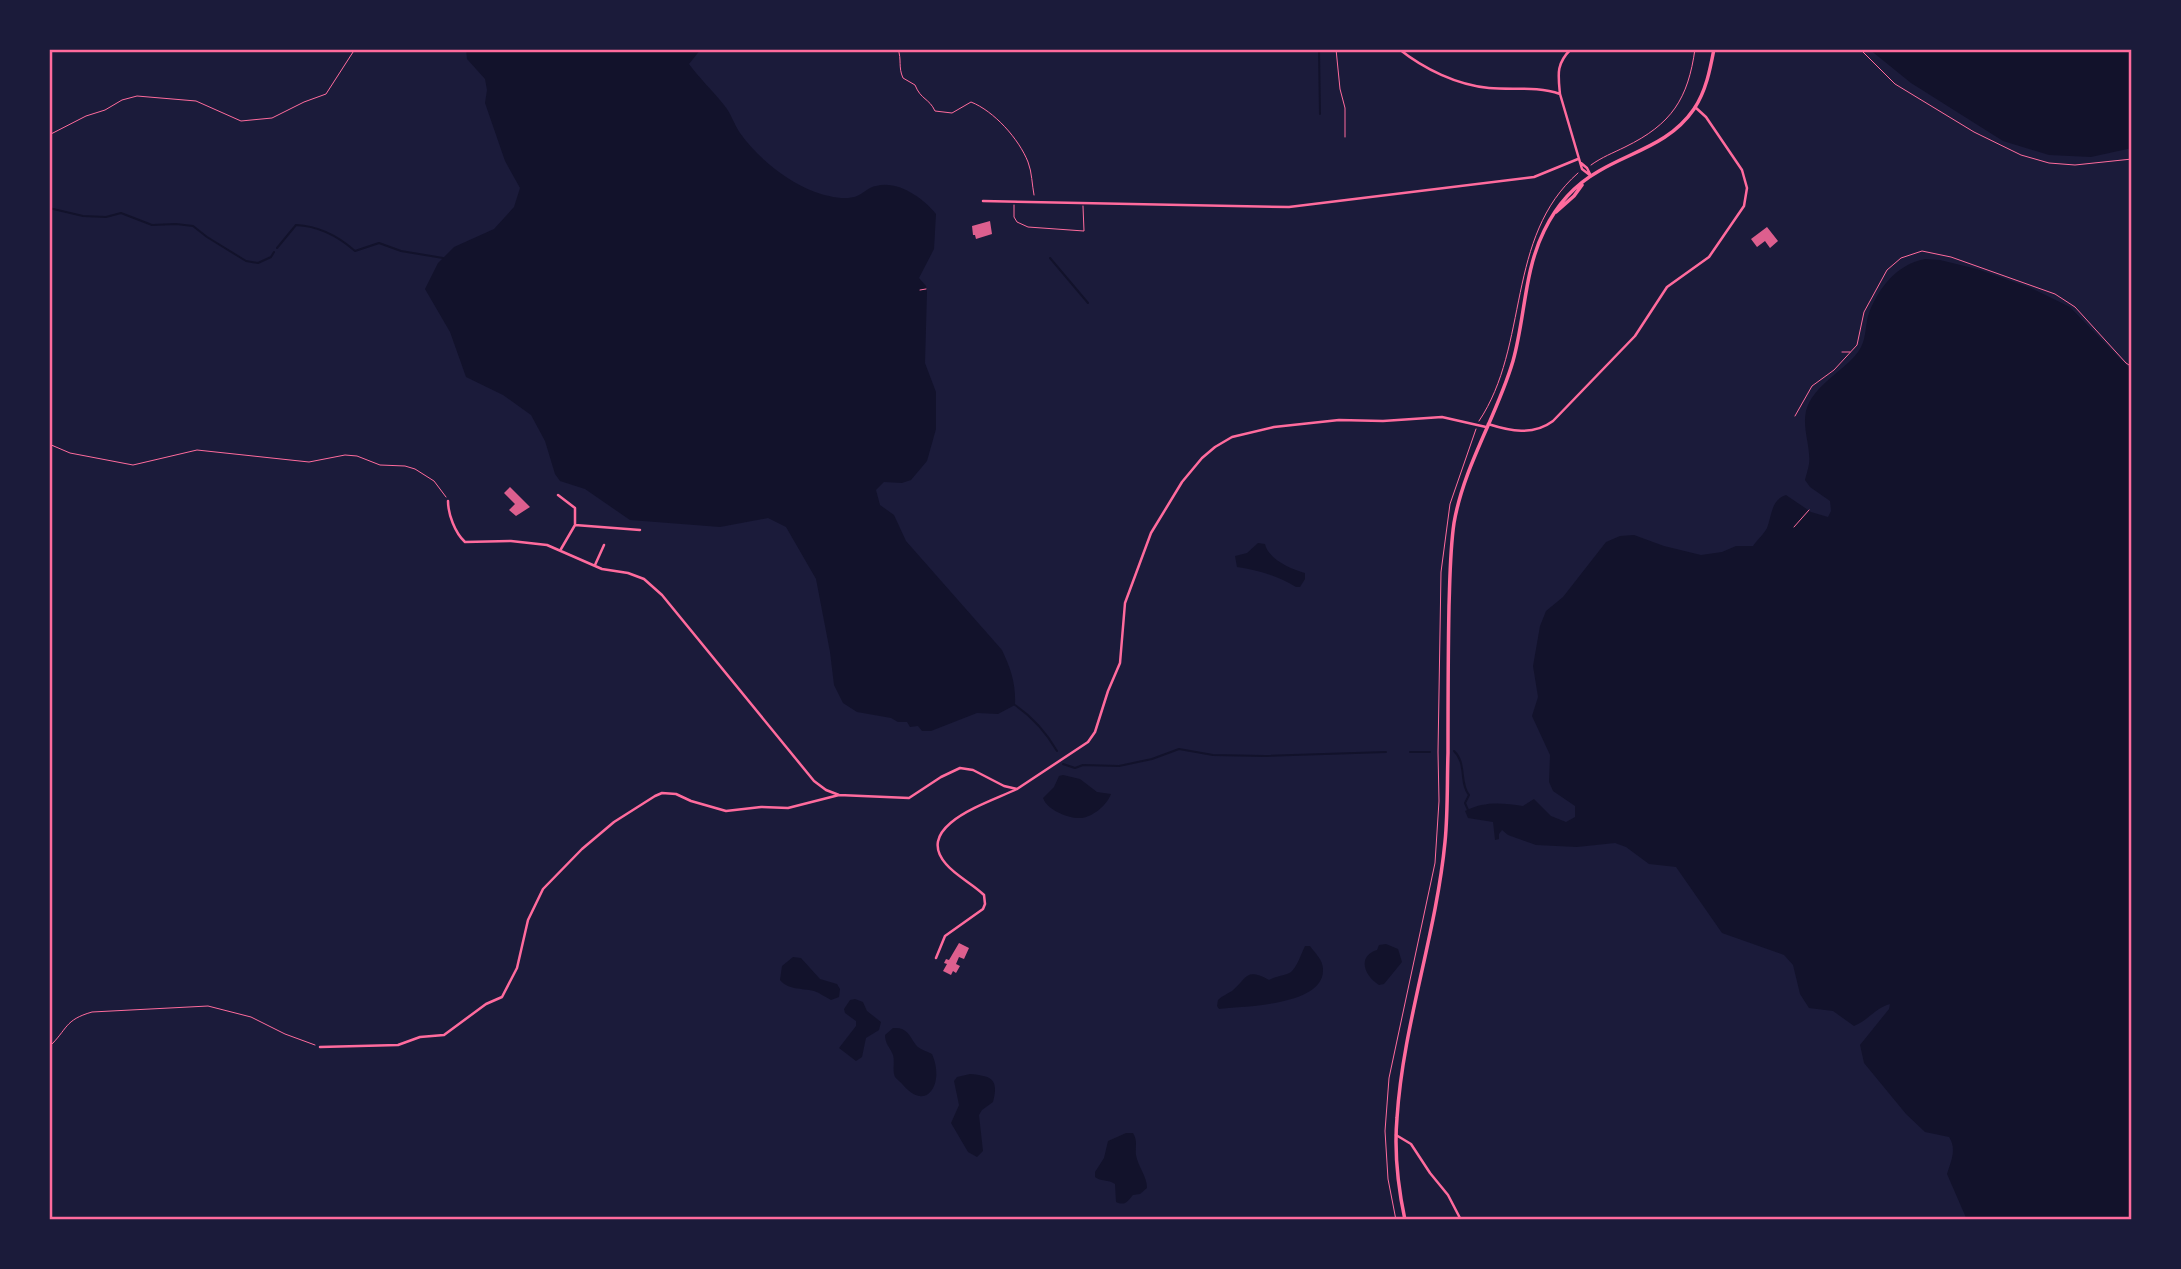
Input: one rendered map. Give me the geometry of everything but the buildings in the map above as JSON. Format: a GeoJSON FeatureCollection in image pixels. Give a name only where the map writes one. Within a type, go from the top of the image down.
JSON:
{"type":"FeatureCollection","features":[{"type":"Feature","properties":{"kind":"street"},"geometry":{"type":"LineString","coordinates":[[1399,49],[1413,59],[1467,85],[1534,88],[1560,94]]}},
{"type":"Feature","properties":{"kind":"street"},"geometry":{"type":"LineString","coordinates":[[1570,49],[1560,59],[1560,94],[1582,170],[1591,176]]}},
{"type":"Feature","properties":{"kind":"street"},"geometry":{"type":"LineString","coordinates":[[1405,1220],[1396,1135],[1403,1073],[1434,920],[1446,841],[1451,554],[1454,526],[1465,483],[1518,344],[1534,257],[1543,232],[1554,213],[1574,196],[1583,182],[1658,143],[1675,131],[1695,107],[1709,74],[1714,49]]}},
{"type":"Feature","properties":{"kind":"street"},"geometry":{"type":"LineString","coordinates":[[936,958],[945,936],[983,909],[985,904],[984,895],[947,866],[937,850],[939,836],[950,821],[1017,789],[1088,742],[1095,732],[1120,663],[1125,603],[1152,533],[1182,482],[1202,458],[1232,437],[1318,421],[1403,421],[1442,417],[1507,430],[1527,431],[1544,427],[1553,421],[1635,336],[1667,287],[1709,257],[1744,206],[1747,188],[1742,170],[1706,117],[1695,107]]}},
{"type":"Feature","properties":{"kind":"street"},"geometry":{"type":"LineString","coordinates":[[1580,161],[1591,176]]}},
{"type":"Feature","properties":{"kind":"street"},"geometry":{"type":"LineString","coordinates":[[983,201],[1272,208],[1325,204],[1534,177],[1580,161]]}},
{"type":"Feature","properties":{"kind":"street"},"geometry":{"type":"LineString","coordinates":[[558,495],[575,508],[575,525],[561,549]]}},
{"type":"Feature","properties":{"kind":"street"},"geometry":{"type":"LineString","coordinates":[[448,502],[448,510],[465,542],[511,541],[547,545],[595,565],[644,579],[662,595],[814,781],[826,790],[839,794],[909,798],[960,768],[973,770],[1004,786],[1017,789]]}},
{"type":"Feature","properties":{"kind":"street"},"geometry":{"type":"LineString","coordinates":[[575,525],[640,530]]}},
{"type":"Feature","properties":{"kind":"street"},"geometry":{"type":"LineString","coordinates":[[595,565],[604,545]]}},
{"type":"Feature","properties":{"kind":"street"},"geometry":{"type":"LineString","coordinates":[[320,1047],[398,1045],[420,1037],[444,1035],[486,1004],[502,997],[517,968],[528,920],[543,889],[614,821],[655,796],[662,793],[676,794],[726,811],[761,807],[788,808],[839,794]]}},
{"type":"Feature","properties":{"kind":"street"},"geometry":{"type":"LineString","coordinates":[[1396,1135],[1411,1144],[1448,1195],[1461,1220]]}},
{"type":"Feature","properties":{"kind":"lane"},"geometry":{"type":"LineString","coordinates":[[1016,201],[1014,216],[1023,226],[1084,231],[1083,204]]}},
{"type":"Feature","properties":{"kind":"path"},"geometry":{"type":"LineString","coordinates":[[49,135],[122,100],[137,96],[196,102],[241,121],[272,118],[326,94],[355,49]]}},
{"type":"Feature","properties":{"kind":"path"},"geometry":{"type":"LineString","coordinates":[[898,49],[901,56],[898,67],[903,78],[915,85],[920,97],[931,103],[935,111],[952,113],[971,102],[983,107],[1012,137],[1029,164],[1034,197]]}},
{"type":"Feature","properties":{"kind":"path"},"geometry":{"type":"LineString","coordinates":[[1336,49],[1345,108],[1345,137]]}},
{"type":"Feature","properties":{"kind":"path"},"geometry":{"type":"LineString","coordinates":[[1587,168],[1604,156],[1626,147],[1669,118],[1689,83],[1695,49]]}},
{"type":"Feature","properties":{"kind":"path"},"geometry":{"type":"LineString","coordinates":[[1860,49],[1895,84],[1974,132],[2021,156],[2067,164],[2132,159]]}},
{"type":"Feature","properties":{"kind":"path"},"geometry":{"type":"LineString","coordinates":[[1396,1220],[1388,1179],[1385,1114],[1392,1055],[1423,926],[1437,847],[1441,584],[1447,522],[1455,486],[1478,424],[1495,392],[1510,346],[1526,263],[1534,237],[1558,196],[1582,170]]}},
{"type":"Feature","properties":{"kind":"path"},"geometry":{"type":"LineString","coordinates":[[1795,416],[1812,386],[1834,370],[1854,349],[1859,340],[1864,312],[1892,264],[1900,258],[1922,251],[1951,257],[2033,284],[2063,298],[2075,307],[2132,367]]}},
{"type":"Feature","properties":{"kind":"path"},"geometry":{"type":"LineString","coordinates":[[920,290],[926,289]]}},
{"type":"Feature","properties":{"kind":"path"},"geometry":{"type":"LineString","coordinates":[[1842,352],[1854,349]]}},
{"type":"Feature","properties":{"kind":"path"},"geometry":{"type":"LineString","coordinates":[[49,444],[70,453],[133,465],[197,450],[309,462],[345,455],[357,456],[380,465],[405,466],[424,473],[443,491],[448,502]]}},
{"type":"Feature","properties":{"kind":"path"},"geometry":{"type":"LineString","coordinates":[[1794,527],[1809,510]]}},
{"type":"Feature","properties":{"kind":"path"},"geometry":{"type":"LineString","coordinates":[[49,1047],[72,1018],[81,1015],[192,1005],[216,1007],[251,1017],[320,1047]]}},
{"type":"Feature","properties":{"kind":"shaded area"},"geometry":{"type":"Polygon","coordinates":[[[466,49],[701,49],[689,64],[726,108],[747,143],[783,175],[815,192],[842,198],[857,196],[873,187],[884,185],[901,188],[924,202],[936,214],[934,249],[919,278],[926,286],[927,292],[925,363],[936,392],[936,429],[927,461],[911,480],[902,483],[884,482],[876,490],[880,505],[894,515],[906,541],[1002,650],[1012,677],[1015,705],[998,714],[977,713],[931,731],[922,731],[918,726],[910,727],[907,722],[857,712],[843,703],[834,685],[816,579],[786,527],[768,518],[720,527],[630,520],[585,489],[560,481],[555,474],[545,441],[531,415],[503,395],[466,377],[450,332],[425,289],[438,263],[454,247],[494,229],[514,207],[520,188],[505,161],[485,103],[485,79],[467,59],[466,49]]]}},
{"type":"Feature","properties":{"kind":"shaded area"},"geometry":{"type":"Polygon","coordinates":[[[1869,49],[2132,49],[2132,148],[2091,157],[2049,155],[2003,141],[1911,83],[1869,49]]]}},
{"type":"Feature","properties":{"kind":"shaded area"},"geometry":{"type":"Polygon","coordinates":[[[1925,259],[1977,269],[2031,288],[2070,307],[2132,371],[2132,1220],[1967,1220],[1947,1174],[1953,1151],[1949,1137],[1925,1132],[1906,1114],[1864,1063],[1860,1045],[1889,1009],[1890,1004],[1854,1026],[1833,1011],[1809,1008],[1800,994],[1793,965],[1784,955],[1722,933],[1676,867],[1649,864],[1626,847],[1615,843],[1577,847],[1536,845],[1508,835],[1502,830],[1499,839],[1495,840],[1493,822],[1468,818],[1465,811],[1494,804],[1523,806],[1534,799],[1551,816],[1566,822],[1575,817],[1575,806],[1553,791],[1549,782],[1550,755],[1532,716],[1538,697],[1533,666],[1540,626],[1546,611],[1563,597],[1606,542],[1620,536],[1634,535],[1701,555],[1722,552],[1736,546],[1753,546],[1767,528],[1777,500],[1786,495],[1811,512],[1828,517],[1831,511],[1830,501],[1810,487],[1805,480],[1809,466],[1806,411],[1815,394],[1861,348],[1872,306],[1889,279],[1906,266],[1925,259]]]}},
{"type":"Feature","properties":{"kind":"shaded area"},"geometry":{"type":"Polygon","coordinates":[[[1258,543],[1265,544],[1281,563],[1305,573],[1300,587],[1268,574],[1237,567],[1235,556],[1247,553],[1258,543]]]}},
{"type":"Feature","properties":{"kind":"shaded area"},"geometry":{"type":"Polygon","coordinates":[[[1059,776],[1080,779],[1097,792],[1111,794],[1095,813],[1081,818],[1065,815],[1054,810],[1043,798],[1054,787],[1059,776]]]}},
{"type":"Feature","properties":{"kind":"shaded area"},"geometry":{"type":"Polygon","coordinates":[[[1386,944],[1398,949],[1402,962],[1384,984],[1379,985],[1367,972],[1365,961],[1379,945],[1386,944]]]}},
{"type":"Feature","properties":{"kind":"shaded area"},"geometry":{"type":"Polygon","coordinates":[[[1305,946],[1310,946],[1323,966],[1320,981],[1311,990],[1281,1002],[1219,1009],[1218,1000],[1247,976],[1261,976],[1269,980],[1291,972],[1305,946]]]}},
{"type":"Feature","properties":{"kind":"shaded area"},"geometry":{"type":"Polygon","coordinates":[[[793,957],[801,958],[820,979],[837,984],[840,989],[839,997],[831,1000],[814,991],[783,983],[780,980],[782,966],[793,957]]]}},
{"type":"Feature","properties":{"kind":"shaded area"},"geometry":{"type":"Polygon","coordinates":[[[850,1000],[863,1002],[867,1011],[881,1022],[879,1030],[866,1038],[862,1057],[856,1061],[839,1048],[856,1026],[856,1021],[845,1013],[844,1009],[850,1000]]]}},
{"type":"Feature","properties":{"kind":"shaded area"},"geometry":{"type":"Polygon","coordinates":[[[893,1028],[905,1030],[918,1047],[932,1054],[935,1084],[926,1095],[912,1093],[895,1077],[893,1055],[885,1035],[893,1028]]]}},
{"type":"Feature","properties":{"kind":"shaded area"},"geometry":{"type":"Polygon","coordinates":[[[970,1074],[989,1078],[995,1088],[993,1102],[979,1115],[983,1151],[977,1157],[968,1152],[951,1123],[959,1105],[954,1081],[957,1077],[970,1074]]]}},
{"type":"Feature","properties":{"kind":"shaded area"},"geometry":{"type":"Polygon","coordinates":[[[1126,1133],[1133,1133],[1135,1136],[1137,1159],[1147,1188],[1122,1204],[1116,1202],[1115,1184],[1097,1179],[1095,1172],[1104,1158],[1108,1141],[1126,1133]]]}},
{"type":"Feature","properties":{"kind":"waterway"},"geometry":{"type":"LineString","coordinates":[[1319,49],[1320,114]]}},
{"type":"Feature","properties":{"kind":"waterway"},"geometry":{"type":"LineString","coordinates":[[49,208],[83,216],[106,217],[121,213],[152,225],[193,226],[246,261],[258,263],[271,257],[274,252]]}},
{"type":"Feature","properties":{"kind":"waterway"},"geometry":{"type":"LineString","coordinates":[[277,248],[296,225],[313,227],[328,233],[355,251],[379,243],[401,251],[443,258]]}},
{"type":"Feature","properties":{"kind":"waterway"},"geometry":{"type":"LineString","coordinates":[[1050,258],[1088,303]]}},
{"type":"Feature","properties":{"kind":"waterway"},"geometry":{"type":"LineString","coordinates":[[1015,705],[1039,726],[1057,751]]}},
{"type":"Feature","properties":{"kind":"waterway"},"geometry":{"type":"LineString","coordinates":[[1063,764],[1075,768],[1083,765],[1119,766],[1152,759],[1179,749],[1213,755],[1265,756],[1386,752]]}},
{"type":"Feature","properties":{"kind":"waterway"},"geometry":{"type":"LineString","coordinates":[[1454,751],[1460,761],[1464,785],[1469,795],[1465,803],[1468,810]]}},
{"type":"Feature","properties":{"kind":"waterway"},"geometry":{"type":"LineString","coordinates":[[1410,752],[1430,752]]}}]}
